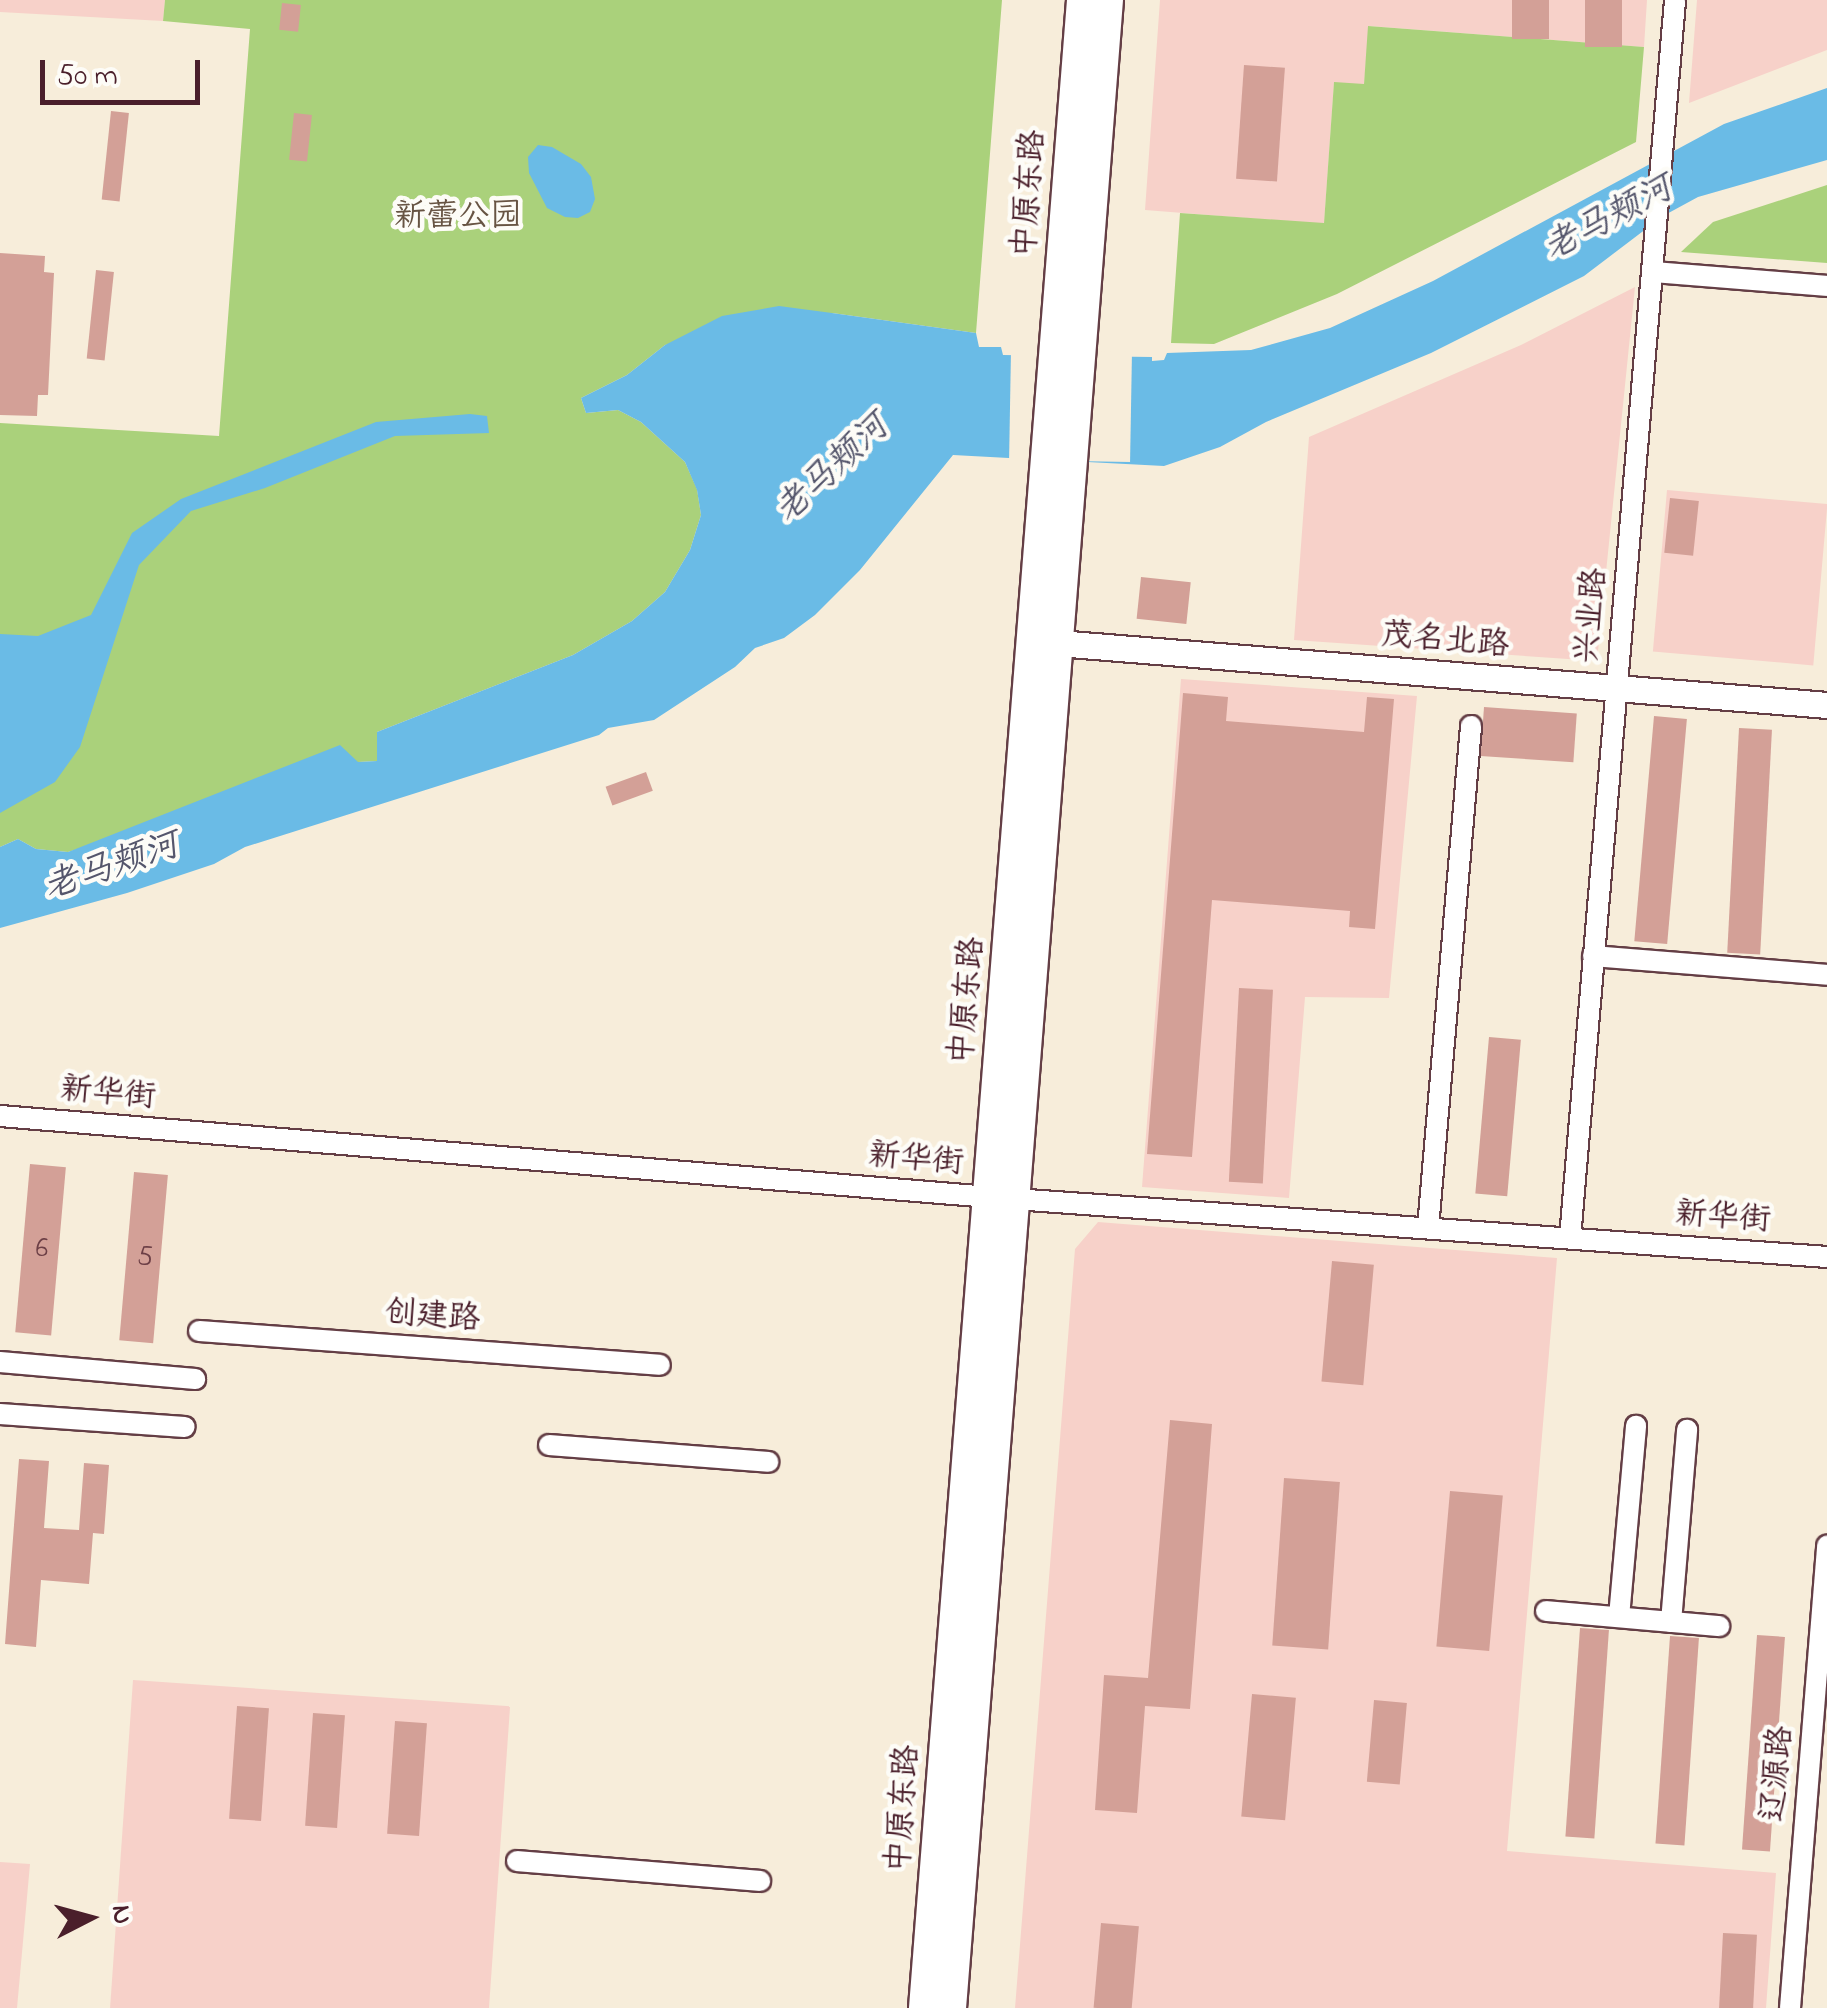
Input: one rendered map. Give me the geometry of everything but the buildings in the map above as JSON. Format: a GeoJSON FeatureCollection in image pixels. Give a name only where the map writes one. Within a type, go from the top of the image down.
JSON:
{"type":"FeatureCollection","features":[{"type":"Feature","properties":{"kind":"main road","name":"中原东路"},"geometry":{"type":"LineString","coordinates":[[951,2008],[1001,1198],[1060,470],[1082,0]]}},
{"type":"Feature","properties":{"kind":"main road","name":"中原东路"},"geometry":{"type":"LineString","coordinates":[[1068,341],[1108,0]]}},
{"type":"Feature","properties":{"kind":"main road","name":"中原东路"},"geometry":{"type":"LineString","coordinates":[[924,2008],[1057,643],[1060,470]]}},
{"type":"Feature","properties":{"kind":"street","name":"兴业路"},"geometry":{"type":"LineString","coordinates":[[1570,1238],[1675,0]]}},
{"type":"Feature","properties":{"kind":"street"},"geometry":{"type":"LineString","coordinates":[[1654,272],[1827,286]]}},
{"type":"Feature","properties":{"kind":"street","name":"茂名北路"},"geometry":{"type":"LineString","coordinates":[[1057,643],[1827,705]]}},
{"type":"Feature","properties":{"kind":"street"},"geometry":{"type":"LineString","coordinates":[[1428,1228],[1470,726]]}},
{"type":"Feature","properties":{"kind":"street"},"geometry":{"type":"LineString","coordinates":[[1592,956],[1827,975]]}},
{"type":"Feature","properties":{"kind":"street","name":"新华街"},"geometry":{"type":"LineString","coordinates":[[0,1116],[1001,1198],[1827,1256]]}},
{"type":"Feature","properties":{"kind":"street","name":"创建路"},"geometry":{"type":"LineString","coordinates":[[199,1331],[660,1365]]}},
{"type":"Feature","properties":{"kind":"street"},"geometry":{"type":"LineString","coordinates":[[0,1362],[195,1379]]}},
{"type":"Feature","properties":{"kind":"street"},"geometry":{"type":"LineString","coordinates":[[0,1414],[185,1427]]}},
{"type":"Feature","properties":{"kind":"street"},"geometry":{"type":"LineString","coordinates":[[1619,1617],[1636,1426]]}},
{"type":"Feature","properties":{"kind":"street"},"geometry":{"type":"LineString","coordinates":[[1671,1622],[1687,1430]]}},
{"type":"Feature","properties":{"kind":"street"},"geometry":{"type":"LineString","coordinates":[[549,1445],[768,1462]]}},
{"type":"Feature","properties":{"kind":"street","name":"辽源路"},"geometry":{"type":"LineString","coordinates":[[1790,2008],[1827,1544]]}},
{"type":"Feature","properties":{"kind":"street"},"geometry":{"type":"LineString","coordinates":[[1546,1611],[1720,1626]]}},
{"type":"Feature","properties":{"kind":"street"},"geometry":{"type":"LineString","coordinates":[[517,1861],[760,1881]]}},
{"type":"Feature","properties":{"kind":"shaded area"},"geometry":{"type":"Polygon","coordinates":[[[0,0],[165,0],[163,21],[0,12],[0,0]]]}},
{"type":"Feature","properties":{"kind":"shaded area"},"geometry":{"type":"Polygon","coordinates":[[[1160,0],[1647,0],[1644,47],[1369,26],[1364,85],[1334,83],[1324,224],[1145,210],[1160,0]]]}},
{"type":"Feature","properties":{"kind":"shaded area"},"geometry":{"type":"Polygon","coordinates":[[[1697,0],[1827,0],[1827,50],[1689,103],[1697,0]]]}},
{"type":"Feature","properties":{"kind":"shaded area"},"geometry":{"type":"Polygon","coordinates":[[[1635,287],[1597,661],[1294,640],[1309,437],[1521,345],[1635,287]]]}},
{"type":"Feature","properties":{"kind":"shaded area"},"geometry":{"type":"Polygon","coordinates":[[[1667,490],[1827,504],[1813,665],[1653,651],[1667,490]]]}},
{"type":"Feature","properties":{"kind":"shaded area"},"geometry":{"type":"Polygon","coordinates":[[[1181,679],[1417,696],[1389,998],[1305,997],[1289,1198],[1142,1187],[1181,679]]]}},
{"type":"Feature","properties":{"kind":"shaded area"},"geometry":{"type":"Polygon","coordinates":[[[1098,1222],[1557,1258],[1507,1851],[1776,1873],[1766,2008],[1015,2008],[1075,1249],[1098,1222]]]}},
{"type":"Feature","properties":{"kind":"shaded area"},"geometry":{"type":"Polygon","coordinates":[[[133,1680],[510,1706],[489,2008],[110,2008],[133,1680]]]}},
{"type":"Feature","properties":{"kind":"shaded area"},"geometry":{"type":"Polygon","coordinates":[[[0,1862],[30,1864],[17,2008],[0,2008],[0,1862]]]}},
{"type":"Feature","properties":{"kind":"green space","name":"新蕾公园"},"geometry":{"type":"Polygon","coordinates":[[[165,0],[1002,0],[976,333],[832,313],[665,345],[627,375],[581,398],[586,413],[618,410],[641,422],[685,462],[697,489],[701,515],[690,550],[665,592],[632,621],[573,655],[377,732],[378,761],[358,762],[68,852],[36,849],[18,839],[0,847],[0,423],[219,436],[250,29],[163,21],[165,0]]]}},
{"type":"Feature","properties":{"kind":"green space"},"geometry":{"type":"Polygon","coordinates":[[[1368,26],[1644,47],[1636,142],[1337,294],[1214,344],[1171,343],[1180,213],[1324,223],[1334,82],[1364,84],[1368,26]]]}},
{"type":"Feature","properties":{"kind":"green space"},"geometry":{"type":"Polygon","coordinates":[[[1827,185],[1827,263],[1681,252],[1713,222],[1827,185]]]}},
{"type":"Feature","properties":{"kind":"water","name":"老马颊河"},"geometry":{"type":"Polygon","coordinates":[[[1827,88],[1827,160],[1698,197],[1663,216],[1584,276],[1431,353],[1266,422],[1220,447],[1164,466],[953,455],[860,570],[815,615],[784,638],[755,648],[735,667],[654,720],[608,728],[599,735],[245,847],[214,864],[127,893],[0,928],[0,847],[18,839],[36,849],[68,852],[340,745],[358,762],[377,761],[377,732],[573,655],[632,621],[665,592],[690,550],[701,515],[697,490],[685,462],[641,422],[618,410],[586,413],[581,398],[627,375],[665,345],[722,316],[779,306],[832,313],[976,333],[979,347],[1001,347],[1003,355],[1152,357],[1152,361],[1164,360],[1167,353],[1251,350],[1330,328],[1433,281],[1724,124],[1827,88]]]}},
{"type":"Feature","properties":{"kind":"water"},"geometry":{"type":"Polygon","coordinates":[[[538,145],[552,147],[581,164],[591,177],[595,199],[590,212],[578,218],[565,217],[547,208],[529,173],[528,157],[538,145]]]}},
{"type":"Feature","properties":{"kind":"water"},"geometry":{"type":"Polygon","coordinates":[[[487,416],[489,433],[395,436],[265,488],[191,511],[139,565],[80,747],[55,782],[0,813],[0,634],[38,636],[91,615],[132,533],[181,499],[376,422],[487,416]]]}},
{"type":"Feature","properties":{"kind":"pier"},"geometry":{"type":"Polygon","coordinates":[[[1011,350],[1132,352],[1130,462],[1009,460],[1011,350]]]}}]}
